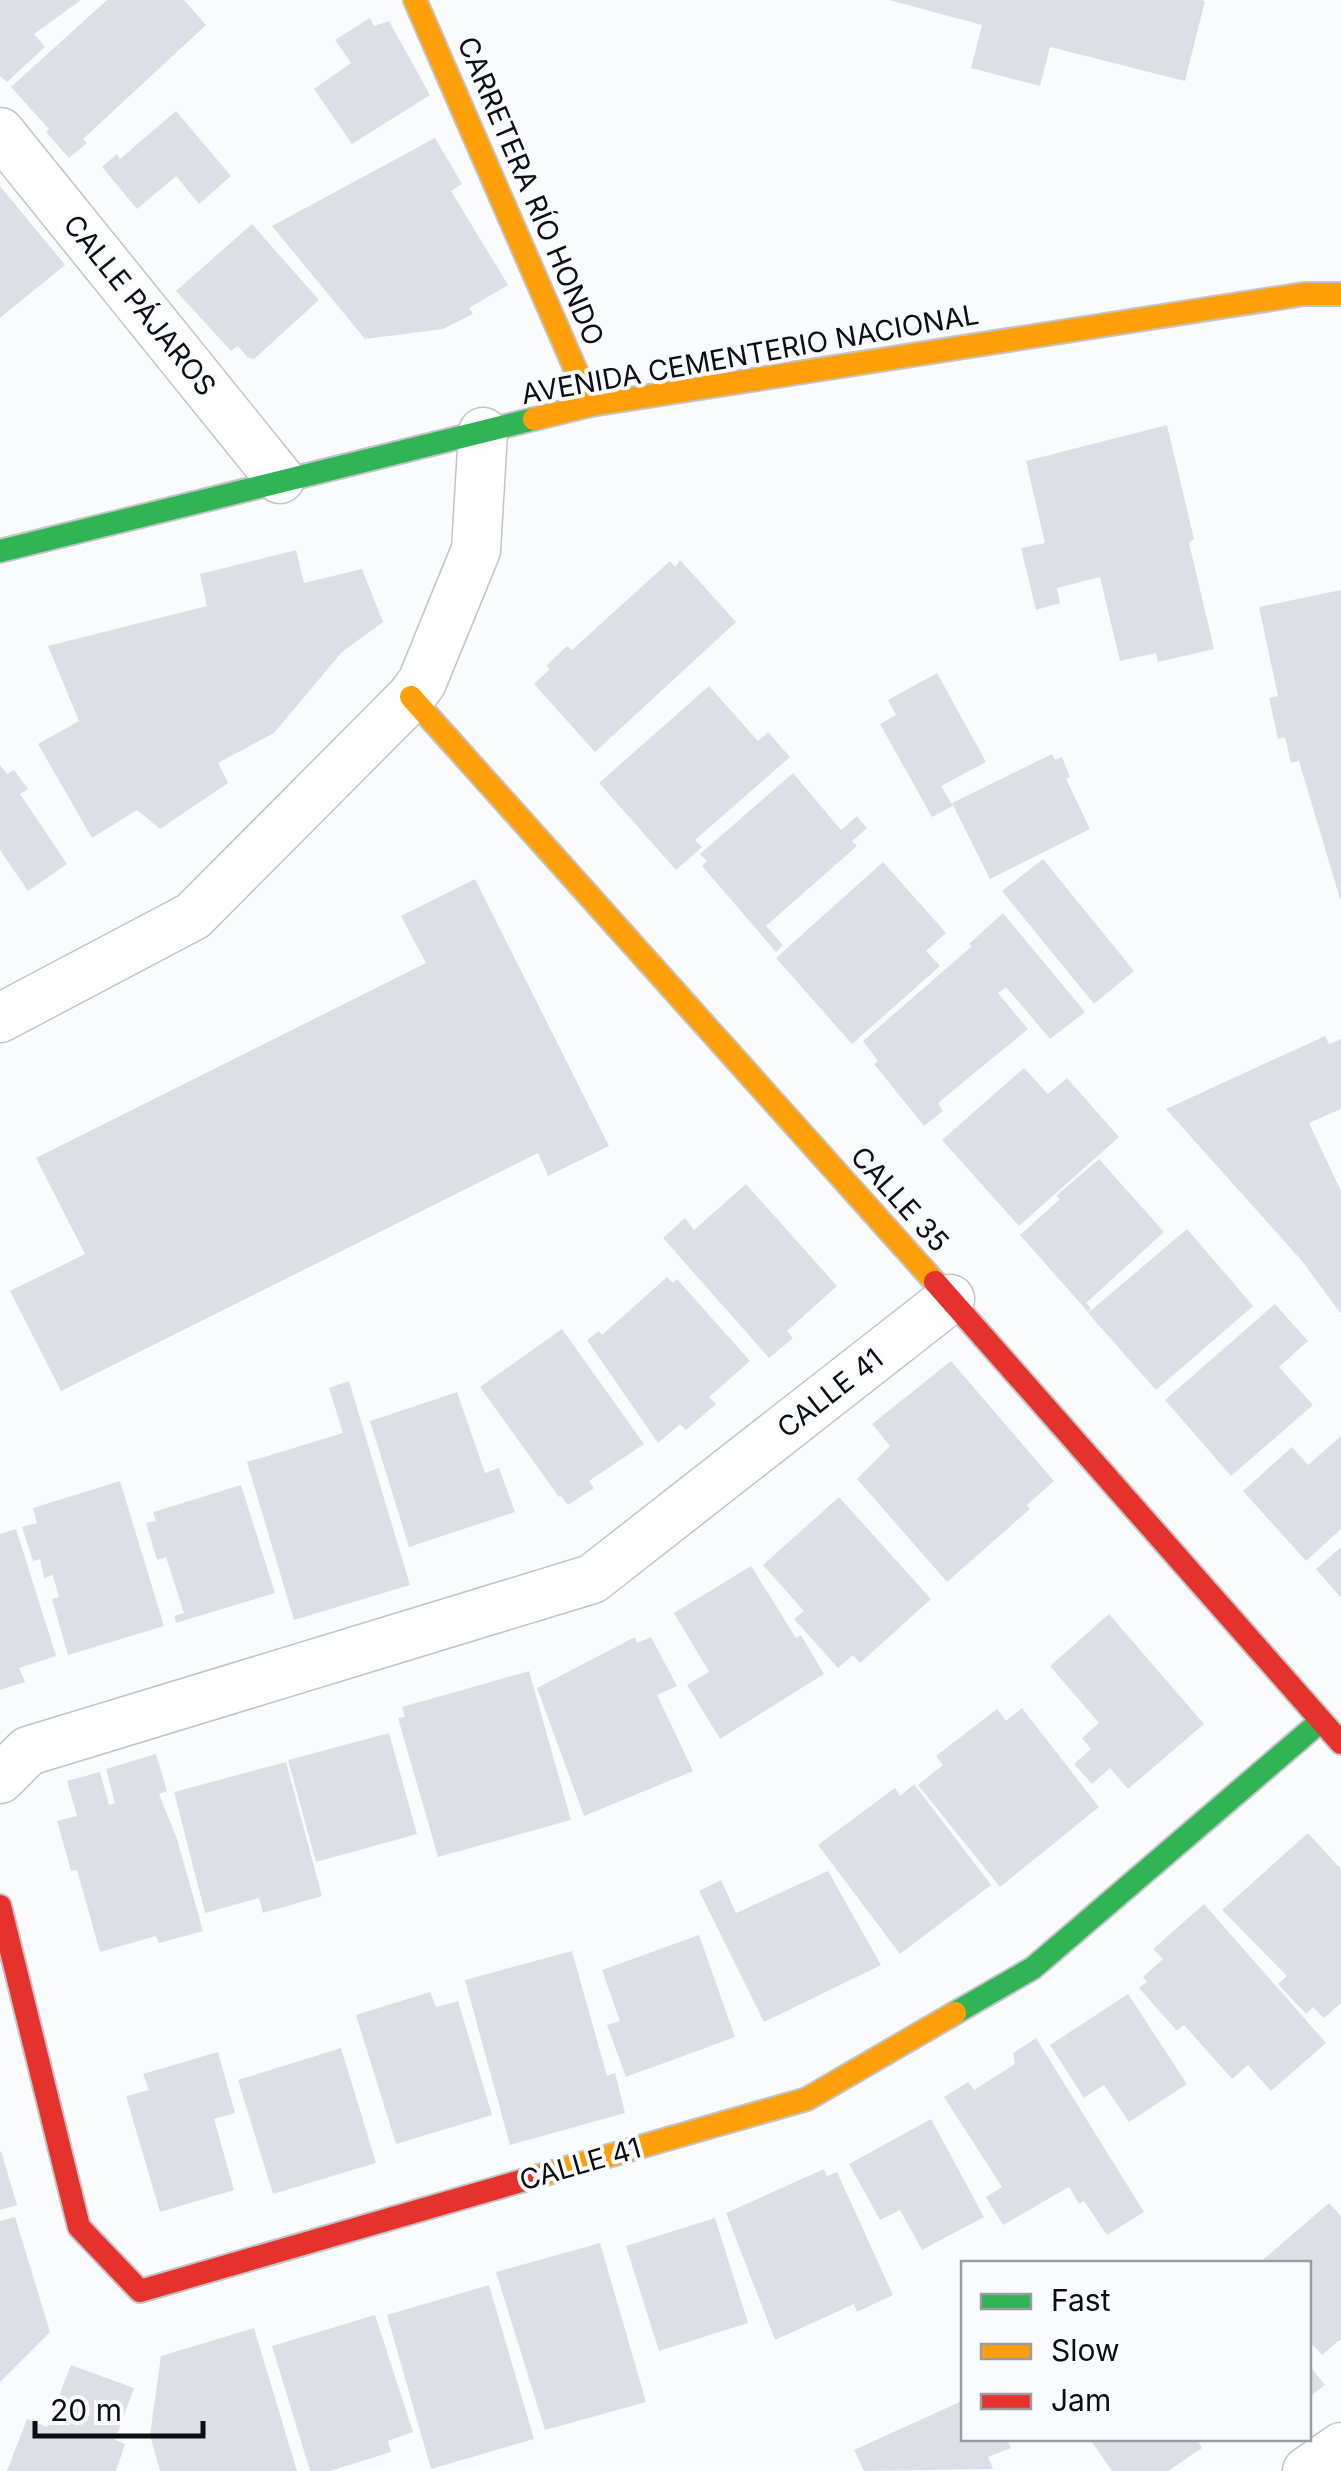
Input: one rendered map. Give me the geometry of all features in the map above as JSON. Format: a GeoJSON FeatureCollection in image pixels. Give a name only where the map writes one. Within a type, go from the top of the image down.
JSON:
{"type":"FeatureCollection","features":[{"type":"Feature","properties":{"kind":"street","name":"CARRETERA RÍO HONDO"},"geometry":{"type":"LineString","coordinates":[[416,0],[592,405]]}},
{"type":"Feature","properties":{"kind":"street","name":"CALLE PÁJAROS"},"geometry":{"type":"LineString","coordinates":[[0,132],[280,479]]}},
{"type":"Feature","properties":{"kind":"street","name":"AVENIDA CEMENTERIO NACIONAL"},"geometry":{"type":"LineString","coordinates":[[0,551],[592,405],[1304,294],[1341,294]]}},
{"type":"Feature","properties":{"kind":"street"},"geometry":{"type":"LineString","coordinates":[[0,1018],[193,916],[411,697],[422,682],[476,550],[482,432]]}},
{"type":"Feature","properties":{"kind":"street","name":"CALLE 35"},"geometry":{"type":"LineString","coordinates":[[411,697],[1341,1743]]}},
{"type":"Feature","properties":{"kind":"street","name":"CALLE 41"},"geometry":{"type":"LineString","coordinates":[[0,1779],[28,1751],[592,1579],[950,1299]]}},
{"type":"Feature","properties":{"kind":"street","name":"CALLE 41"},"geometry":{"type":"LineString","coordinates":[[0,1906],[79,2226],[140,2290],[807,2099],[1032,1968],[1321,1720]]}},
{"type":"Feature","properties":{"kind":"street"},"geometry":{"type":"LineString","coordinates":[[1307,2471],[1341,2447]]}},
{"type":"Feature","properties":{"kind":"building"},"geometry":{"type":"Polygon","coordinates":[[[0,0],[81,0],[34,34],[45,47],[7,82],[0,76],[0,0]]]}},
{"type":"Feature","properties":{"kind":"building"},"geometry":{"type":"Polygon","coordinates":[[[107,0],[184,0],[206,25],[83,139],[87,143],[69,158],[11,87],[107,0]]]}},
{"type":"Feature","properties":{"kind":"building"},"geometry":{"type":"Polygon","coordinates":[[[889,0],[1205,1],[1185,81],[1050,47],[1040,86],[971,68],[982,25],[889,0]]]}},
{"type":"Feature","properties":{"kind":"building"},"geometry":{"type":"Polygon","coordinates":[[[370,18],[374,26],[389,21],[430,95],[352,144],[314,89],[351,63],[335,40],[370,18]]]}},
{"type":"Feature","properties":{"kind":"building"},"geometry":{"type":"Polygon","coordinates":[[[176,111],[231,176],[199,204],[176,176],[137,209],[102,167],[117,154],[120,159],[176,111]]]}},
{"type":"Feature","properties":{"kind":"building"},"geometry":{"type":"Polygon","coordinates":[[[435,138],[462,184],[451,191],[508,285],[469,308],[473,314],[443,329],[365,339],[272,226],[435,138]]]}},
{"type":"Feature","properties":{"kind":"building"},"geometry":{"type":"Polygon","coordinates":[[[0,186],[65,265],[0,318],[0,186]]]}},
{"type":"Feature","properties":{"kind":"building"},"geometry":{"type":"Polygon","coordinates":[[[252,224],[319,300],[254,359],[238,346],[231,351],[176,291],[252,224]]]}},
{"type":"Feature","properties":{"kind":"building"},"geometry":{"type":"Polygon","coordinates":[[[1167,425],[1194,539],[1189,543],[1214,649],[1158,662],[1156,653],[1120,661],[1100,577],[1057,588],[1060,603],[1036,610],[1021,548],[1045,543],[1026,461],[1167,425]]]}},
{"type":"Feature","properties":{"kind":"building"},"geometry":{"type":"Polygon","coordinates":[[[296,550],[304,583],[362,569],[383,622],[342,652],[274,733],[218,763],[228,783],[160,829],[137,810],[92,838],[38,744],[79,721],[48,646],[207,606],[200,574],[296,550]]]}},
{"type":"Feature","properties":{"kind":"building"},"geometry":{"type":"Polygon","coordinates":[[[680,560],[736,622],[595,752],[534,684],[567,646],[572,650],[670,561],[675,567],[680,560]]]}},
{"type":"Feature","properties":{"kind":"building"},"geometry":{"type":"Polygon","coordinates":[[[1341,590],[1340,899],[1299,761],[1291,763],[1285,737],[1278,739],[1269,698],[1278,696],[1259,607],[1341,590]]]}},
{"type":"Feature","properties":{"kind":"building"},"geometry":{"type":"Polygon","coordinates":[[[937,673],[986,762],[941,786],[953,806],[932,817],[880,724],[896,715],[888,700],[937,673]]]}},
{"type":"Feature","properties":{"kind":"building"},"geometry":{"type":"Polygon","coordinates":[[[709,686],[758,741],[768,732],[790,757],[695,840],[702,847],[676,870],[599,783],[709,686]]]}},
{"type":"Feature","properties":{"kind":"building"},"geometry":{"type":"Polygon","coordinates":[[[1052,754],[1055,760],[1062,757],[1070,777],[1066,779],[1090,829],[990,879],[952,803],[1052,754]]]}},
{"type":"Feature","properties":{"kind":"building"},"geometry":{"type":"Polygon","coordinates":[[[0,765],[7,774],[14,770],[28,789],[20,794],[67,864],[28,891],[0,850],[0,765]]]}},
{"type":"Feature","properties":{"kind":"building"},"geometry":{"type":"Polygon","coordinates":[[[793,773],[841,830],[857,816],[867,828],[852,841],[857,846],[766,926],[783,945],[776,952],[702,866],[707,861],[700,854],[793,773]]]}},
{"type":"Feature","properties":{"kind":"building"},"geometry":{"type":"Polygon","coordinates":[[[1043,859],[1134,971],[1094,1004],[1002,891],[1043,859]]]}},
{"type":"Feature","properties":{"kind":"building"},"geometry":{"type":"Polygon","coordinates":[[[883,862],[946,933],[926,951],[940,966],[852,1044],[776,958],[883,862]]]}},
{"type":"Feature","properties":{"kind":"building"},"geometry":{"type":"Polygon","coordinates":[[[475,879],[609,1146],[548,1176],[538,1153],[61,1391],[10,1291],[85,1254],[36,1158],[426,963],[401,916],[475,879]]]}},
{"type":"Feature","properties":{"kind":"building"},"geometry":{"type":"Polygon","coordinates":[[[1003,913],[1085,1012],[1050,1039],[1006,987],[998,993],[1028,1029],[938,1103],[943,1111],[924,1126],[874,1064],[878,1061],[863,1041],[972,946],[969,944],[1003,913]]]}},
{"type":"Feature","properties":{"kind":"building"},"geometry":{"type":"Polygon","coordinates":[[[1325,1036],[1329,1044],[1341,1039],[1341,1109],[1309,1123],[1341,1191],[1341,1314],[1302,1261],[1166,1109],[1325,1036]]]}},
{"type":"Feature","properties":{"kind":"building"},"geometry":{"type":"Polygon","coordinates":[[[1024,1068],[1048,1094],[1067,1078],[1119,1137],[1019,1226],[942,1140],[1024,1068]]]}},
{"type":"Feature","properties":{"kind":"building"},"geometry":{"type":"Polygon","coordinates":[[[1099,1159],[1164,1232],[1086,1303],[1091,1308],[1088,1312],[1020,1235],[1060,1199],[1056,1196],[1099,1159]]]}},
{"type":"Feature","properties":{"kind":"building"},"geometry":{"type":"Polygon","coordinates":[[[746,1184],[837,1286],[787,1331],[793,1338],[769,1358],[663,1238],[685,1218],[694,1230],[746,1184]]]}},
{"type":"Feature","properties":{"kind":"building"},"geometry":{"type":"Polygon","coordinates":[[[1187,1229],[1253,1306],[1156,1390],[1088,1313],[1187,1229]]]}},
{"type":"Feature","properties":{"kind":"building"},"geometry":{"type":"Polygon","coordinates":[[[667,1277],[673,1283],[677,1279],[750,1361],[709,1397],[716,1404],[686,1430],[680,1424],[658,1443],[587,1340],[599,1331],[602,1335],[667,1277]]]}},
{"type":"Feature","properties":{"kind":"building"},"geometry":{"type":"Polygon","coordinates":[[[1275,1304],[1308,1341],[1279,1367],[1313,1405],[1231,1476],[1165,1400],[1275,1304]]]}},
{"type":"Feature","properties":{"kind":"building"},"geometry":{"type":"Polygon","coordinates":[[[562,1329],[644,1444],[589,1481],[594,1488],[568,1505],[480,1387],[562,1329]]]}},
{"type":"Feature","properties":{"kind":"building"},"geometry":{"type":"Polygon","coordinates":[[[951,1361],[1054,1481],[1027,1505],[1030,1509],[947,1582],[857,1479],[890,1446],[872,1424],[951,1361]]]}},
{"type":"Feature","properties":{"kind":"building"},"geometry":{"type":"Polygon","coordinates":[[[349,1381],[410,1585],[294,1620],[247,1462],[343,1433],[329,1388],[349,1381]]]}},
{"type":"Feature","properties":{"kind":"building"},"geometry":{"type":"Polygon","coordinates":[[[457,1392],[485,1473],[499,1468],[515,1512],[409,1547],[370,1421],[457,1392]]]}},
{"type":"Feature","properties":{"kind":"building"},"geometry":{"type":"Polygon","coordinates":[[[1341,1436],[1341,1529],[1306,1561],[1243,1491],[1292,1447],[1308,1465],[1341,1436]]]}},
{"type":"Feature","properties":{"kind":"building"},"geometry":{"type":"Polygon","coordinates":[[[120,1481],[164,1626],[68,1655],[52,1599],[59,1597],[53,1575],[44,1578],[40,1559],[33,1561],[22,1527],[37,1523],[33,1508],[120,1481]]]}},
{"type":"Feature","properties":{"kind":"building"},"geometry":{"type":"Polygon","coordinates":[[[241,1485],[275,1593],[176,1623],[174,1616],[184,1613],[166,1557],[157,1560],[146,1523],[156,1521],[153,1512],[241,1485]]]}},
{"type":"Feature","properties":{"kind":"building"},"geometry":{"type":"Polygon","coordinates":[[[839,1497],[931,1599],[860,1663],[853,1655],[838,1668],[794,1619],[804,1611],[763,1565],[839,1497]]]}},
{"type":"Feature","properties":{"kind":"building"},"geometry":{"type":"Polygon","coordinates":[[[16,1529],[56,1656],[19,1668],[25,1682],[0,1690],[0,1534],[16,1529]]]}},
{"type":"Feature","properties":{"kind":"building"},"geometry":{"type":"Polygon","coordinates":[[[1341,1547],[1341,1598],[1316,1569],[1341,1547]]]}},
{"type":"Feature","properties":{"kind":"building"},"geometry":{"type":"Polygon","coordinates":[[[751,1566],[796,1638],[801,1635],[824,1674],[720,1739],[687,1685],[709,1672],[674,1613],[751,1566]]]}},
{"type":"Feature","properties":{"kind":"building"},"geometry":{"type":"Polygon","coordinates":[[[1109,1614],[1204,1724],[1128,1789],[1110,1768],[1092,1784],[1074,1764],[1091,1749],[1082,1738],[1099,1723],[1050,1666],[1109,1614]]]}},
{"type":"Feature","properties":{"kind":"building"},"geometry":{"type":"Polygon","coordinates":[[[635,1637],[637,1643],[651,1637],[677,1686],[657,1695],[693,1771],[584,1816],[537,1688],[635,1637]]]}},
{"type":"Feature","properties":{"kind":"building"},"geometry":{"type":"Polygon","coordinates":[[[529,1671],[571,1820],[438,1857],[398,1718],[405,1717],[402,1707],[529,1671]]]}},
{"type":"Feature","properties":{"kind":"building"},"geometry":{"type":"Polygon","coordinates":[[[1022,1708],[1099,1807],[1000,1887],[918,1785],[943,1765],[936,1756],[997,1709],[1006,1721],[1022,1708]]]}},
{"type":"Feature","properties":{"kind":"building"},"geometry":{"type":"Polygon","coordinates":[[[389,1733],[417,1834],[316,1862],[288,1760],[389,1733]]]}},
{"type":"Feature","properties":{"kind":"building"},"geometry":{"type":"Polygon","coordinates":[[[156,1754],[167,1791],[159,1794],[177,1839],[203,1931],[159,1943],[156,1936],[100,1952],[77,1870],[71,1871],[57,1821],[77,1816],[67,1781],[100,1772],[109,1805],[115,1803],[106,1769],[156,1754]]]}},
{"type":"Feature","properties":{"kind":"building"},"geometry":{"type":"Polygon","coordinates":[[[286,1762],[322,1896],[263,1913],[259,1898],[205,1913],[174,1792],[286,1762]]]}},
{"type":"Feature","properties":{"kind":"building"},"geometry":{"type":"Polygon","coordinates":[[[914,1784],[991,1885],[900,1954],[818,1845],[895,1788],[900,1796],[914,1784]]]}},
{"type":"Feature","properties":{"kind":"building"},"geometry":{"type":"Polygon","coordinates":[[[1308,1833],[1341,1869],[1341,2003],[1324,2018],[1313,2007],[1306,2014],[1278,1984],[1287,1976],[1222,1910],[1308,1833]]]}},
{"type":"Feature","properties":{"kind":"building"},"geometry":{"type":"Polygon","coordinates":[[[828,1871],[881,1965],[764,2022],[699,1891],[721,1880],[736,1913],[828,1871]]]}},
{"type":"Feature","properties":{"kind":"building"},"geometry":{"type":"Polygon","coordinates":[[[1204,1904],[1326,2043],[1271,2091],[1248,2065],[1232,2079],[1184,2025],[1177,2031],[1139,1988],[1147,1982],[1143,1977],[1163,1959],[1153,1949],[1204,1904]]]}},
{"type":"Feature","properties":{"kind":"building"},"geometry":{"type":"Polygon","coordinates":[[[699,1935],[735,2037],[626,2077],[607,2025],[620,2021],[602,1970],[699,1935]]]}},
{"type":"Feature","properties":{"kind":"building"},"geometry":{"type":"Polygon","coordinates":[[[572,1951],[607,2076],[615,2073],[625,2113],[510,2145],[465,1980],[572,1951]]]}},
{"type":"Feature","properties":{"kind":"building"},"geometry":{"type":"Polygon","coordinates":[[[430,1992],[436,2007],[458,2001],[492,2115],[396,2144],[356,2015],[430,1992]]]}},
{"type":"Feature","properties":{"kind":"building"},"geometry":{"type":"Polygon","coordinates":[[[1128,1994],[1187,2084],[1129,2122],[1104,2085],[1084,2098],[1050,2045],[1128,1994]]]}},
{"type":"Feature","properties":{"kind":"building"},"geometry":{"type":"Polygon","coordinates":[[[1036,2038],[1144,2212],[1107,2235],[1084,2201],[1079,2204],[1069,2187],[1003,2225],[986,2197],[1002,2187],[944,2097],[968,2082],[974,2090],[1015,2064],[1013,2053],[1036,2038]]]}},
{"type":"Feature","properties":{"kind":"building"},"geometry":{"type":"Polygon","coordinates":[[[341,2048],[376,2163],[273,2194],[238,2080],[341,2048]]]}},
{"type":"Feature","properties":{"kind":"building"},"geometry":{"type":"Polygon","coordinates":[[[218,2052],[235,2113],[214,2119],[234,2190],[160,2212],[126,2096],[149,2090],[143,2074],[218,2052]]]}},
{"type":"Feature","properties":{"kind":"building"},"geometry":{"type":"Polygon","coordinates":[[[931,2119],[984,2217],[922,2250],[900,2210],[880,2220],[849,2164],[931,2119]]]}},
{"type":"Feature","properties":{"kind":"building"},"geometry":{"type":"Polygon","coordinates":[[[0,2152],[17,2205],[0,2210],[0,2152]]]}},
{"type":"Feature","properties":{"kind":"building"},"geometry":{"type":"Polygon","coordinates":[[[824,2169],[827,2176],[837,2172],[893,2295],[857,2312],[854,2304],[775,2340],[726,2213],[824,2169]]]}},
{"type":"Feature","properties":{"kind":"building"},"geometry":{"type":"Polygon","coordinates":[[[1329,2203],[1341,2216],[1341,2339],[1322,2355],[1311,2343],[1311,2261],[1261,2261],[1329,2203]]]}},
{"type":"Feature","properties":{"kind":"building"},"geometry":{"type":"Polygon","coordinates":[[[15,2217],[50,2332],[0,2382],[0,2221],[15,2217]]]}},
{"type":"Feature","properties":{"kind":"building"},"geometry":{"type":"Polygon","coordinates":[[[715,2218],[748,2323],[659,2351],[626,2246],[715,2218]]]}},
{"type":"Feature","properties":{"kind":"building"},"geometry":{"type":"Polygon","coordinates":[[[600,2243],[646,2402],[545,2430],[496,2272],[600,2243]]]}},
{"type":"Feature","properties":{"kind":"building"},"geometry":{"type":"Polygon","coordinates":[[[489,2285],[534,2439],[431,2469],[387,2315],[489,2285]]]}},
{"type":"Feature","properties":{"kind":"building"},"geometry":{"type":"Polygon","coordinates":[[[375,2315],[413,2432],[388,2441],[391,2452],[330,2471],[310,2471],[272,2346],[375,2315]]]}},
{"type":"Feature","properties":{"kind":"building"},"geometry":{"type":"Polygon","coordinates":[[[254,2328],[297,2471],[160,2471],[150,2435],[161,2356],[254,2328]]]}},
{"type":"Feature","properties":{"kind":"building"},"geometry":{"type":"Polygon","coordinates":[[[71,2365],[134,2388],[115,2440],[125,2444],[116,2471],[7,2471],[27,2419],[47,2427],[71,2365]]]}},
{"type":"Feature","properties":{"kind":"building"},"geometry":{"type":"Polygon","coordinates":[[[1311,2368],[1325,2385],[1311,2396],[1311,2368]]]}},
{"type":"Feature","properties":{"kind":"building"},"geometry":{"type":"Polygon","coordinates":[[[961,2401],[961,2441],[1008,2441],[1011,2448],[988,2457],[993,2469],[864,2471],[854,2450],[961,2401]]]}},
{"type":"Feature","properties":{"kind":"building"},"geometry":{"type":"Polygon","coordinates":[[[1091,2441],[1198,2441],[1202,2448],[1168,2471],[1112,2471],[1091,2441]]]}},
{"type":"Feature","properties":{"kind":"traffic: fast"},"geometry":{"type":"LineString","coordinates":[[0,551],[534,419]]}},
{"type":"Feature","properties":{"kind":"traffic: fast"},"geometry":{"type":"LineString","coordinates":[[955,2013],[1033,1968],[1321,1721]]}},
{"type":"Feature","properties":{"kind":"traffic: slow"},"geometry":{"type":"LineString","coordinates":[[415,0],[591,405]]}},
{"type":"Feature","properties":{"kind":"traffic: slow"},"geometry":{"type":"LineString","coordinates":[[534,419],[591,405],[1304,294],[1341,294]]}},
{"type":"Feature","properties":{"kind":"traffic: slow"},"geometry":{"type":"LineString","coordinates":[[411,697],[935,1282]]}},
{"type":"Feature","properties":{"kind":"traffic: slow"},"geometry":{"type":"LineString","coordinates":[[535,2177],[807,2099],[955,2013]]}},
{"type":"Feature","properties":{"kind":"traffic: jam"},"geometry":{"type":"LineString","coordinates":[[935,1282],[1341,1743]]}},
{"type":"Feature","properties":{"kind":"traffic: jam"},"geometry":{"type":"LineString","coordinates":[[0,1906],[79,2227],[140,2291],[535,2177]]}}]}
